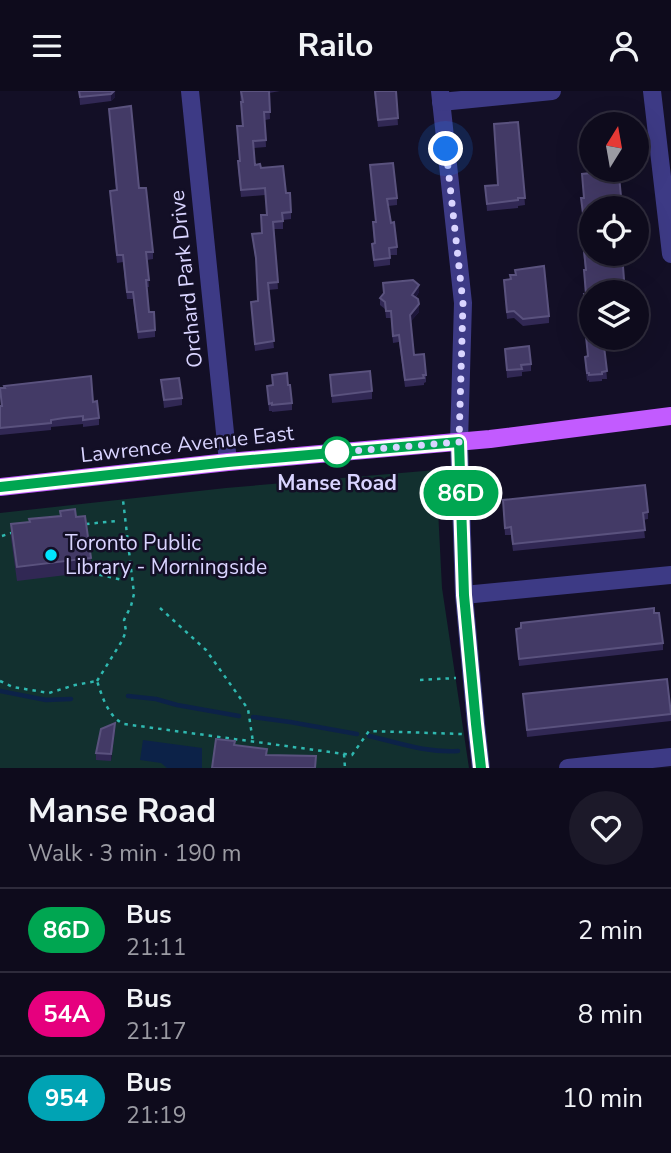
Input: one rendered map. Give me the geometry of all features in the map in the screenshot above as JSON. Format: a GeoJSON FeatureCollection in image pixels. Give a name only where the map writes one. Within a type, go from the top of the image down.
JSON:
{"type":"FeatureCollection","features":[{"type":"Feature","properties":{"kind":"main road","name":"Lawrence Avenue East"},"geometry":{"type":"LineString","coordinates":[[0,487],[228,462],[459,442],[671,416]]}},
{"type":"Feature","properties":{"kind":"street","name":"Orchard Park Drive"},"geometry":{"type":"LineString","coordinates":[[190,91],[228,462]]}},
{"type":"Feature","properties":{"kind":"street"},"geometry":{"type":"LineString","coordinates":[[481,768],[464,595],[459,442],[463,303],[440,96],[552,91]]}},
{"type":"Feature","properties":{"kind":"street"},"geometry":{"type":"LineString","coordinates":[[652,91],[671,254]]}},
{"type":"Feature","properties":{"kind":"street"},"geometry":{"type":"LineString","coordinates":[[464,595],[671,575]]}},
{"type":"Feature","properties":{"kind":"street"},"geometry":{"type":"LineString","coordinates":[[568,768],[671,757]]}},
{"type":"Feature","properties":{"kind":"path"},"geometry":{"type":"LineString","coordinates":[[0,681],[13,687],[49,693],[97,681],[122,641],[126,631],[124,620],[134,594],[123,501]]}},
{"type":"Feature","properties":{"kind":"path"},"geometry":{"type":"LineString","coordinates":[[78,525],[117,521]]}},
{"type":"Feature","properties":{"kind":"path"},"geometry":{"type":"LineString","coordinates":[[2,536],[17,531]]}},
{"type":"Feature","properties":{"kind":"path"},"geometry":{"type":"LineString","coordinates":[[91,573],[123,580]]}},
{"type":"Feature","properties":{"kind":"path"},"geometry":{"type":"LineString","coordinates":[[160,608],[206,650],[248,709],[254,742]]}},
{"type":"Feature","properties":{"kind":"path"},"geometry":{"type":"LineString","coordinates":[[420,680],[456,678]]}},
{"type":"Feature","properties":{"kind":"path"},"geometry":{"type":"LineString","coordinates":[[97,681],[104,701],[117,721],[124,724],[352,755],[369,731],[462,734]]}},
{"type":"Feature","properties":{"kind":"path"},"geometry":{"type":"LineString","coordinates":[[344,754],[345,768]]}},
{"type":"Feature","properties":{"kind":"green space"},"geometry":{"type":"Polygon","coordinates":[[[436,470],[442,588],[469,768],[0,768],[0,513],[226,488],[436,470]]]}},
{"type":"Feature","properties":{"kind":"water"},"geometry":{"type":"Polygon","coordinates":[[[143,740],[202,748],[202,768],[167,768],[161,763],[140,760],[143,740]]]}},
{"type":"Feature","properties":{"kind":"building"},"geometry":{"type":"Polygon","coordinates":[[[79,91],[114,91],[111,94],[80,97],[79,91]]]}},
{"type":"Feature","properties":{"kind":"building"},"geometry":{"type":"Polygon","coordinates":[[[241,91],[269,91],[270,112],[264,112],[266,140],[253,141],[255,165],[260,164],[261,168],[283,166],[286,193],[290,193],[291,212],[282,213],[283,221],[273,222],[278,282],[268,283],[274,341],[255,344],[251,302],[258,301],[252,234],[262,233],[261,215],[267,215],[265,188],[241,190],[237,126],[243,126],[241,91]]]}},
{"type":"Feature","properties":{"kind":"building"},"geometry":{"type":"Polygon","coordinates":[[[375,91],[396,91],[398,118],[378,120],[375,91]]]}},
{"type":"Feature","properties":{"kind":"building"},"geometry":{"type":"Polygon","coordinates":[[[131,106],[139,188],[146,188],[153,252],[146,252],[149,280],[146,280],[149,312],[154,312],[155,330],[138,332],[133,292],[127,292],[123,255],[117,255],[110,191],[117,190],[109,109],[131,106]]]}},
{"type":"Feature","properties":{"kind":"building"},"geometry":{"type":"Polygon","coordinates":[[[518,122],[525,198],[487,204],[485,186],[498,185],[494,124],[518,122]]]}},
{"type":"Feature","properties":{"kind":"building"},"geometry":{"type":"Polygon","coordinates":[[[393,163],[397,198],[387,199],[391,223],[394,222],[397,247],[389,248],[390,258],[374,260],[373,222],[376,222],[370,165],[393,163]]]}},
{"type":"Feature","properties":{"kind":"building"},"geometry":{"type":"Polygon","coordinates":[[[583,182],[620,182],[621,196],[584,196],[583,182]]]}},
{"type":"Feature","properties":{"kind":"building"},"geometry":{"type":"Polygon","coordinates":[[[544,266],[549,316],[523,319],[514,311],[507,312],[504,280],[511,279],[510,275],[516,275],[515,270],[544,266]]]}},
{"type":"Feature","properties":{"kind":"building"},"geometry":{"type":"Polygon","coordinates":[[[586,266],[623,266],[624,280],[585,280],[586,266]]]}},
{"type":"Feature","properties":{"kind":"building"},"geometry":{"type":"Polygon","coordinates":[[[413,280],[419,285],[412,295],[418,299],[419,304],[410,315],[414,355],[424,354],[426,375],[423,375],[424,378],[405,380],[399,335],[393,336],[391,311],[386,311],[385,302],[380,298],[384,293],[383,283],[413,280]]]}},
{"type":"Feature","properties":{"kind":"building"},"geometry":{"type":"Polygon","coordinates":[[[529,346],[531,364],[521,365],[522,369],[507,370],[505,349],[529,346]]]}},
{"type":"Feature","properties":{"kind":"building"},"geometry":{"type":"Polygon","coordinates":[[[587,350],[604,350],[607,371],[589,375],[585,357],[588,356],[587,350]]]}},
{"type":"Feature","properties":{"kind":"building"},"geometry":{"type":"Polygon","coordinates":[[[370,371],[372,391],[332,396],[330,375],[370,371]]]}},
{"type":"Feature","properties":{"kind":"building"},"geometry":{"type":"Polygon","coordinates":[[[287,373],[292,403],[269,404],[267,386],[273,385],[272,375],[287,373]]]}},
{"type":"Feature","properties":{"kind":"building"},"geometry":{"type":"Polygon","coordinates":[[[91,376],[93,402],[97,401],[99,418],[83,420],[83,416],[51,420],[51,423],[0,428],[0,388],[91,376]]]}},
{"type":"Feature","properties":{"kind":"building"},"geometry":{"type":"Polygon","coordinates":[[[179,378],[182,398],[164,400],[161,380],[179,378]]]}},
{"type":"Feature","properties":{"kind":"building"},"geometry":{"type":"Polygon","coordinates":[[[645,485],[648,512],[643,513],[645,530],[513,544],[511,527],[505,528],[503,500],[645,485]]]}},
{"type":"Feature","properties":{"kind":"building","name":"Toronto Public Library - Morningside"},"geometry":{"type":"Polygon","coordinates":[[[75,509],[76,517],[85,516],[91,558],[17,567],[11,524],[61,516],[60,511],[75,509]]]}},
{"type":"Feature","properties":{"kind":"building"},"geometry":{"type":"Polygon","coordinates":[[[654,608],[654,613],[659,613],[663,643],[519,659],[516,629],[521,628],[521,623],[654,608]]]}},
{"type":"Feature","properties":{"kind":"building"},"geometry":{"type":"Polygon","coordinates":[[[667,679],[671,714],[527,730],[523,694],[667,679]]]}},
{"type":"Feature","properties":{"kind":"building"},"geometry":{"type":"Polygon","coordinates":[[[115,723],[111,754],[96,753],[101,729],[115,723]]]}},
{"type":"Feature","properties":{"kind":"building"},"geometry":{"type":"Polygon","coordinates":[[[216,739],[235,741],[234,745],[267,749],[266,755],[316,756],[315,768],[212,768],[216,739]]]}},
{"type":"Feature","properties":{"kind":"waterway"},"geometry":{"type":"LineString","coordinates":[[0,691],[46,700],[71,699]]}},
{"type":"Feature","properties":{"kind":"waterway"},"geometry":{"type":"LineString","coordinates":[[128,696],[239,716]]}},
{"type":"Feature","properties":{"kind":"waterway"},"geometry":{"type":"LineString","coordinates":[[253,717],[357,734]]}},
{"type":"Feature","properties":{"kind":"waterway"},"geometry":{"type":"LineString","coordinates":[[369,736],[424,749],[458,751]]}},
{"type":"Feature","properties":{"kind":"bus line","name":"86D"},"geometry":{"type":"LineString","coordinates":[[0,487],[228,462],[459,442],[464,595],[481,768]]}},
{"type":"Feature","properties":{"kind":"place","name":"Manse Road"},"geometry":{"type":"Point","coordinates":[337,452]}},
{"type":"Feature","properties":{"kind":"place","name":"Toronto Public Library - Morningside"},"geometry":{"type":"Point","coordinates":[51,555]}},
{"type":"Feature","properties":{"kind":"route"},"geometry":{"type":"LineString","coordinates":[[337,452],[329,453],[459,442],[463,303],[446,149]]}}]}
